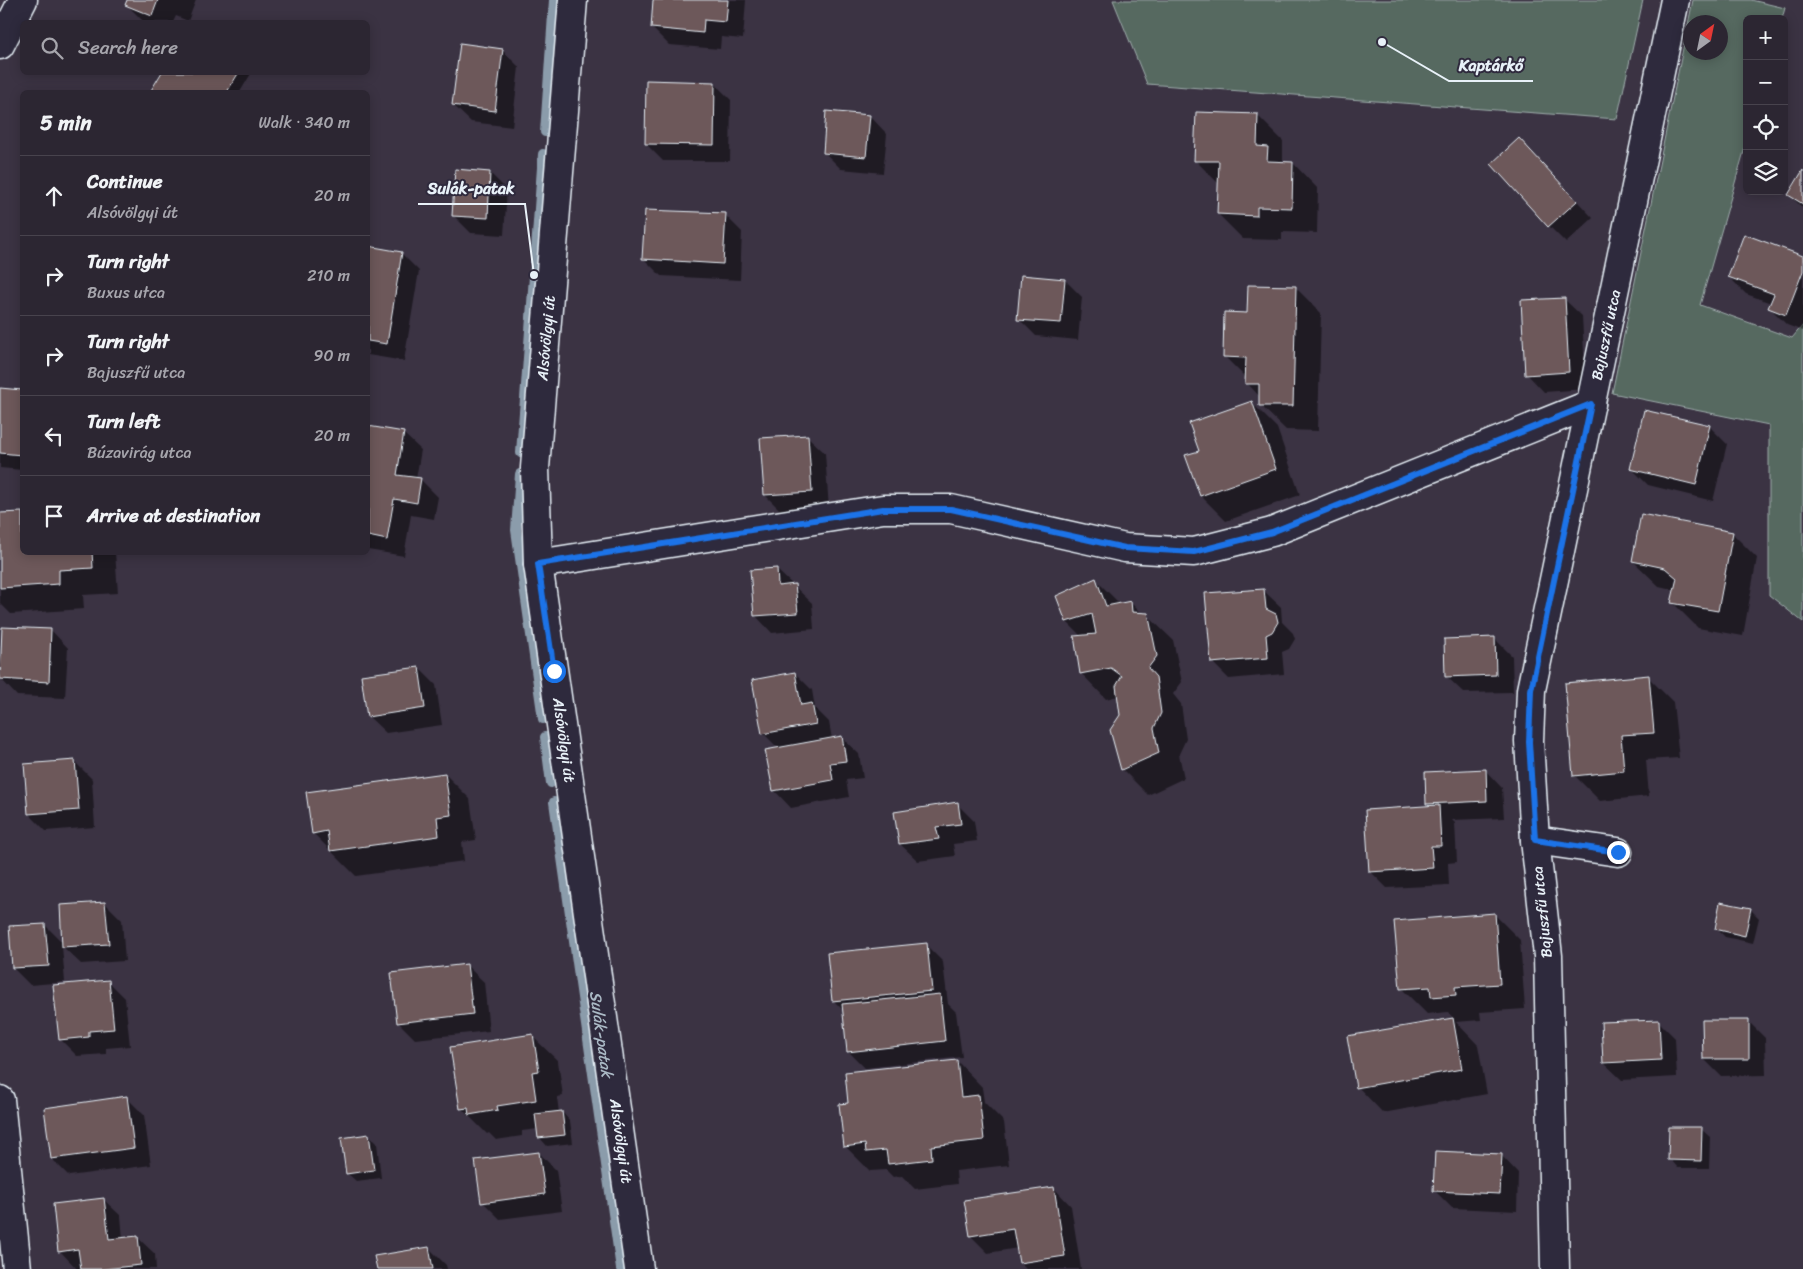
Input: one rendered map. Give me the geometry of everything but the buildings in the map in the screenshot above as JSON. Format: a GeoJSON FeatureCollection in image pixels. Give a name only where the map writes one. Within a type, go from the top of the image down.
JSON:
{"type":"FeatureCollection","features":[{"type":"Feature","properties":{"kind":"street"},"geometry":{"type":"LineString","coordinates":[[0,45],[24,0]]}},
{"type":"Feature","properties":{"kind":"street","name":"Alsóvölgyi út"},"geometry":{"type":"LineString","coordinates":[[573,0],[535,468],[538,564],[639,1269]]}},
{"type":"Feature","properties":{"kind":"street","name":"Bajuszfű utca"},"geometry":{"type":"LineString","coordinates":[[1555,1269],[1548,956],[1535,840],[1529,742],[1531,690],[1676,0]]}},
{"type":"Feature","properties":{"kind":"street"},"geometry":{"type":"LineString","coordinates":[[538,564],[883,509],[951,509],[1125,548],[1194,552],[1272,532],[1591,404]]}},
{"type":"Feature","properties":{"kind":"street"},"geometry":{"type":"LineString","coordinates":[[1535,840],[1618,852]]}},
{"type":"Feature","properties":{"kind":"street"},"geometry":{"type":"LineString","coordinates":[[0,1100],[17,1269]]}},
{"type":"Feature","properties":{"kind":"green space"},"geometry":{"type":"Polygon","coordinates":[[[1113,0],[1643,0],[1617,119],[1147,84],[1113,0]]]}},
{"type":"Feature","properties":{"kind":"green space"},"geometry":{"type":"Polygon","coordinates":[[[1693,0],[1751,0],[1785,8],[1783,15],[1743,15],[1743,155],[1700,305],[1792,338],[1803,325],[1803,622],[1769,595],[1769,425],[1612,393],[1683,49],[1683,60],[1728,60],[1728,15],[1690,15],[1693,0]]]}},
{"type":"Feature","properties":{"kind":"waterway","name":"Sulák-patak"},"geometry":{"type":"LineString","coordinates":[[545,132],[554,0]]}},
{"type":"Feature","properties":{"kind":"waterway","name":"Sulák-patak"},"geometry":{"type":"LineString","coordinates":[[521,453],[543,154]]}},
{"type":"Feature","properties":{"kind":"waterway","name":"Sulák-patak"},"geometry":{"type":"LineString","coordinates":[[520,474],[516,530],[543,719]]}},
{"type":"Feature","properties":{"kind":"waterway","name":"Sulák-patak"},"geometry":{"type":"LineString","coordinates":[[545,737],[551,783]]}},
{"type":"Feature","properties":{"kind":"waterway","name":"Sulák-patak"},"geometry":{"type":"LineString","coordinates":[[554,802],[621,1269]]}},
{"type":"Feature","properties":{"kind":"place","name":"Kaptárkő"},"geometry":{"type":"Point","coordinates":[1382,42]}},
{"type":"Feature","properties":{"kind":"place","name":"Sulák-patak"},"geometry":{"type":"Point","coordinates":[534,275]}},
{"type":"Feature","properties":{"kind":"route"},"geometry":{"type":"LineString","coordinates":[[554,671],[538,564],[883,509],[951,509],[1125,548],[1194,552],[1272,532],[1591,404],[1531,690],[1529,742],[1535,840],[1618,852]]}}]}
